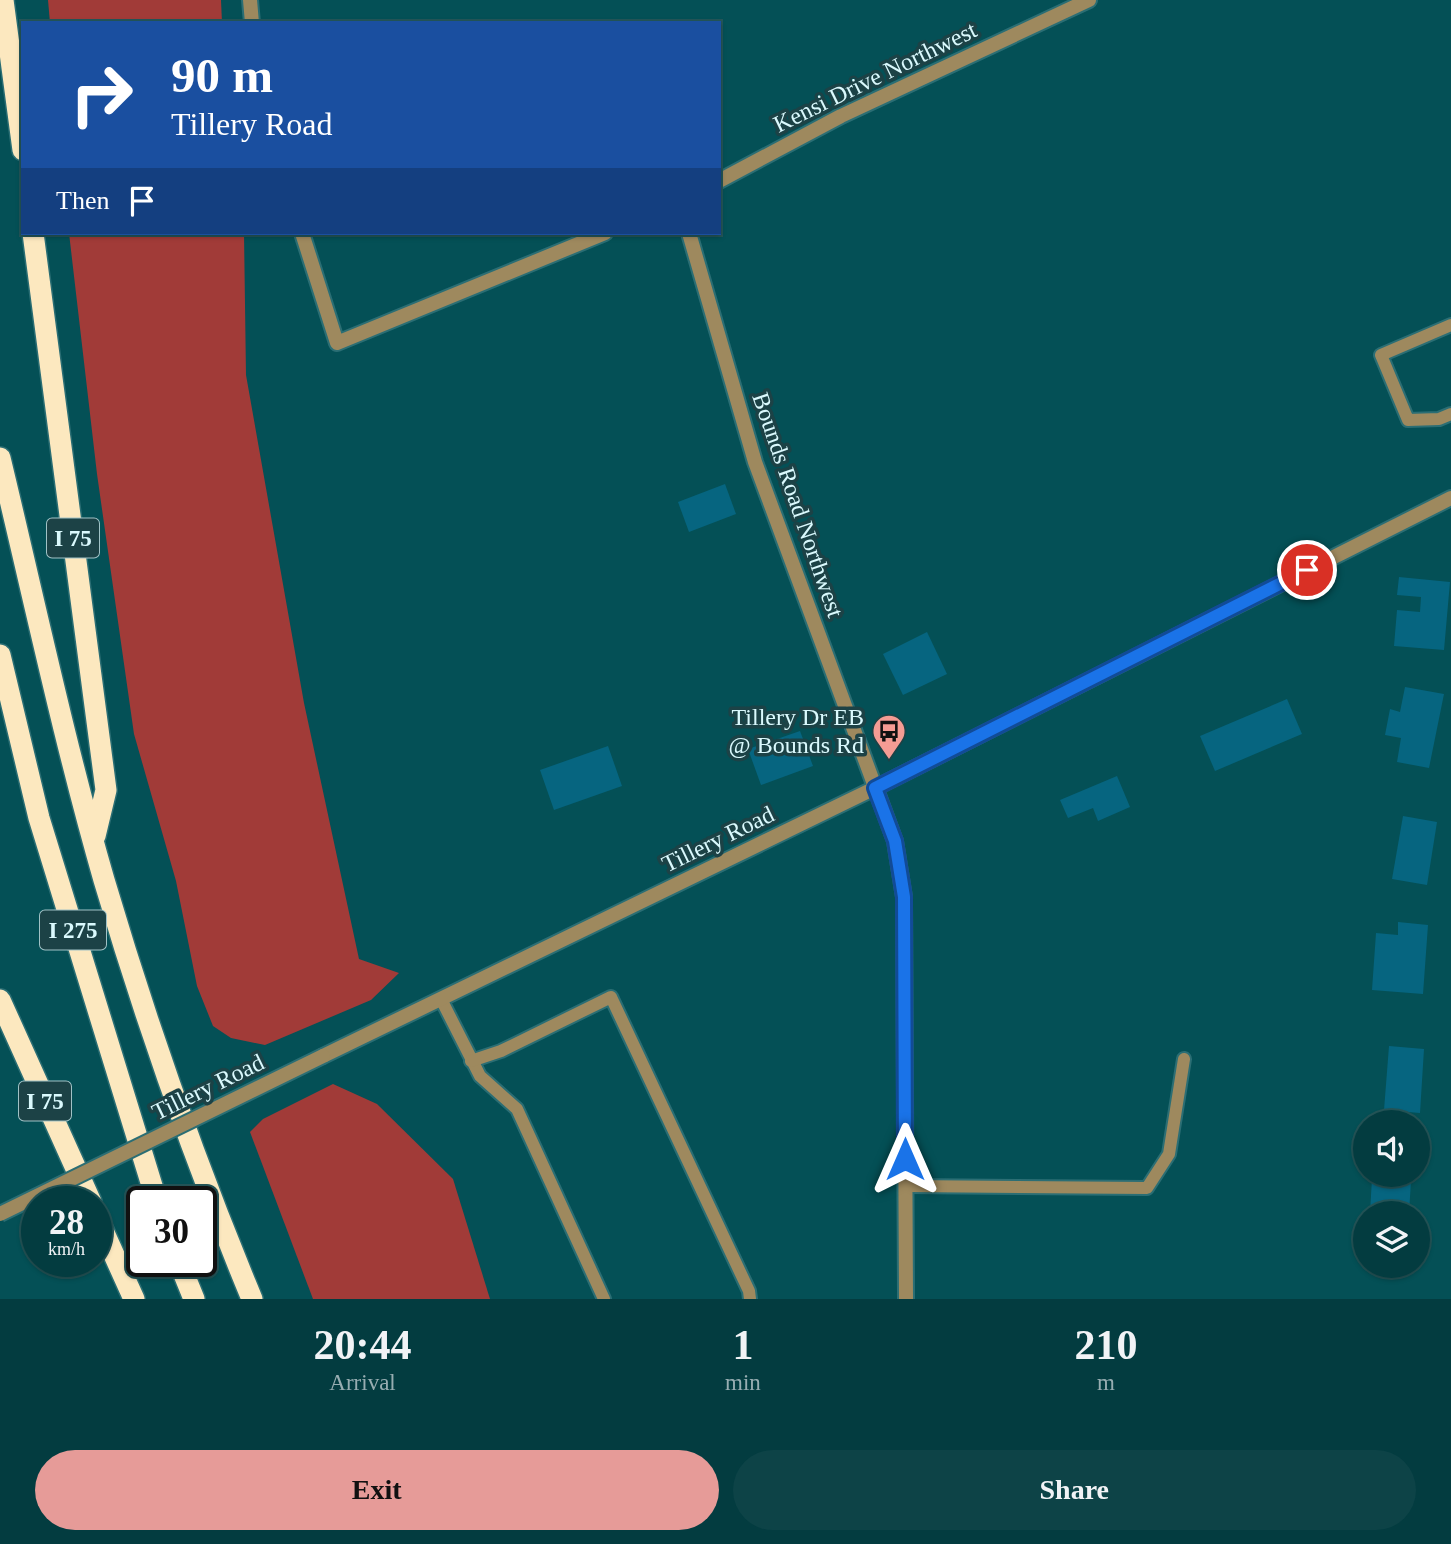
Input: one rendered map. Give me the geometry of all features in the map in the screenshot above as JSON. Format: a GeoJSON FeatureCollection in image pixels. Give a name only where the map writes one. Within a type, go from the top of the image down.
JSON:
{"type":"FeatureCollection","features":[{"type":"Feature","properties":{"kind":"highway"},"geometry":{"type":"LineString","coordinates":[[3,0],[21,135]]}},
{"type":"Feature","properties":{"kind":"highway","name":"I 75"},"geometry":{"type":"LineString","coordinates":[[33,235],[106,790],[94,842]]}},
{"type":"Feature","properties":{"kind":"highway"},"geometry":{"type":"LineString","coordinates":[[0,458],[94,842],[158,1049],[211,1199],[252,1299]]}},
{"type":"Feature","properties":{"kind":"highway","name":"I 275"},"geometry":{"type":"LineString","coordinates":[[0,655],[39,818],[152,1186]]}},
{"type":"Feature","properties":{"kind":"highway","name":"I 75"},"geometry":{"type":"LineString","coordinates":[[0,1000],[84,1186]]}},
{"type":"Feature","properties":{"kind":"highway"},"geometry":{"type":"LineString","coordinates":[[112,1250],[134,1299]]}},
{"type":"Feature","properties":{"kind":"highway"},"geometry":{"type":"LineString","coordinates":[[185,1277],[194,1299]]}},
{"type":"Feature","properties":{"kind":"street"},"geometry":{"type":"LineString","coordinates":[[250,0],[252,21]]}},
{"type":"Feature","properties":{"kind":"street","name":"Kensi Drive Northwest"},"geometry":{"type":"LineString","coordinates":[[721,180],[841,116],[1089,0]]}},
{"type":"Feature","properties":{"kind":"street"},"geometry":{"type":"LineString","coordinates":[[303,235],[337,343],[600,235]]}},
{"type":"Feature","properties":{"kind":"street","name":"Bounds Road Northwest"},"geometry":{"type":"LineString","coordinates":[[690,235],[755,461],[895,841],[904,897],[906,1299]]}},
{"type":"Feature","properties":{"kind":"street","name":"Tillery Road"},"geometry":{"type":"LineString","coordinates":[[0,1214],[875,788],[1451,498]]}},
{"type":"Feature","properties":{"kind":"lane"},"geometry":{"type":"LineString","coordinates":[[1451,325],[1381,355],[1408,420],[1438,419],[1451,414]]}},
{"type":"Feature","properties":{"kind":"lane"},"geometry":{"type":"LineString","coordinates":[[471,1061],[501,1051],[611,997],[749,1291],[750,1299]]}},
{"type":"Feature","properties":{"kind":"lane"},"geometry":{"type":"LineString","coordinates":[[441,999],[480,1076],[516,1109],[604,1299]]}},
{"type":"Feature","properties":{"kind":"lane"},"geometry":{"type":"LineString","coordinates":[[906,1186],[1147,1188],[1169,1154],[1184,1059]]}},
{"type":"Feature","properties":{"kind":"shaded area"},"geometry":{"type":"Polygon","coordinates":[[[48,0],[221,0],[222,21],[50,21],[48,0]]]}},
{"type":"Feature","properties":{"kind":"shaded area"},"geometry":{"type":"Polygon","coordinates":[[[69,235],[244,235],[246,375],[304,703],[359,959],[399,973],[371,1000],[265,1045],[231,1038],[213,1026],[197,986],[176,881],[134,734],[97,474],[69,235]]]}},
{"type":"Feature","properties":{"kind":"shaded area"},"geometry":{"type":"Polygon","coordinates":[[[333,1084],[377,1104],[453,1179],[490,1299],[313,1299],[250,1132],[263,1119],[333,1084]]]}},
{"type":"Feature","properties":{"kind":"building"},"geometry":{"type":"Polygon","coordinates":[[[725,484],[736,514],[689,532],[678,502],[725,484]]]}},
{"type":"Feature","properties":{"kind":"building"},"geometry":{"type":"Polygon","coordinates":[[[1399,577],[1450,582],[1444,650],[1394,646],[1397,610],[1420,612],[1421,597],[1397,595],[1399,577]]]}},
{"type":"Feature","properties":{"kind":"building"},"geometry":{"type":"Polygon","coordinates":[[[927,632],[947,674],[903,695],[883,654],[927,632]]]}},
{"type":"Feature","properties":{"kind":"building"},"geometry":{"type":"Polygon","coordinates":[[[1405,687],[1444,694],[1429,768],[1397,762],[1401,738],[1385,735],[1390,709],[1400,712],[1405,687]]]}},
{"type":"Feature","properties":{"kind":"building"},"geometry":{"type":"Polygon","coordinates":[[[1287,699],[1302,734],[1215,771],[1200,736],[1287,699]]]}},
{"type":"Feature","properties":{"kind":"building"},"geometry":{"type":"Polygon","coordinates":[[[800,731],[813,766],[761,785],[748,749],[800,731]]]}},
{"type":"Feature","properties":{"kind":"building"},"geometry":{"type":"Polygon","coordinates":[[[608,746],[622,786],[554,810],[540,770],[608,746]]]}},
{"type":"Feature","properties":{"kind":"building"},"geometry":{"type":"Polygon","coordinates":[[[1117,776],[1130,807],[1098,821],[1093,808],[1068,818],[1060,800],[1117,776]]]}},
{"type":"Feature","properties":{"kind":"building"},"geometry":{"type":"Polygon","coordinates":[[[1403,816],[1437,822],[1427,885],[1392,879],[1403,816]]]}},
{"type":"Feature","properties":{"kind":"building"},"geometry":{"type":"Polygon","coordinates":[[[1398,922],[1428,925],[1423,994],[1372,990],[1376,933],[1398,935],[1398,922]]]}},
{"type":"Feature","properties":{"kind":"building"},"geometry":{"type":"Polygon","coordinates":[[[1389,1046],[1424,1049],[1420,1110],[1384,1110],[1389,1046]]]}},
{"type":"Feature","properties":{"kind":"building"},"geometry":{"type":"Polygon","coordinates":[[[1371,1187],[1411,1187],[1410,1201],[1371,1201],[1371,1187]]]}},
{"type":"Feature","properties":{"kind":"place","name":"Tillery Dr EB @ Bounds Rd"},"geometry":{"type":"Point","coordinates":[889,761]}},
{"type":"Feature","properties":{"kind":"route"},"geometry":{"type":"LineString","coordinates":[[905,1159],[904,897],[895,841],[875,788],[1307,570]]}}]}
